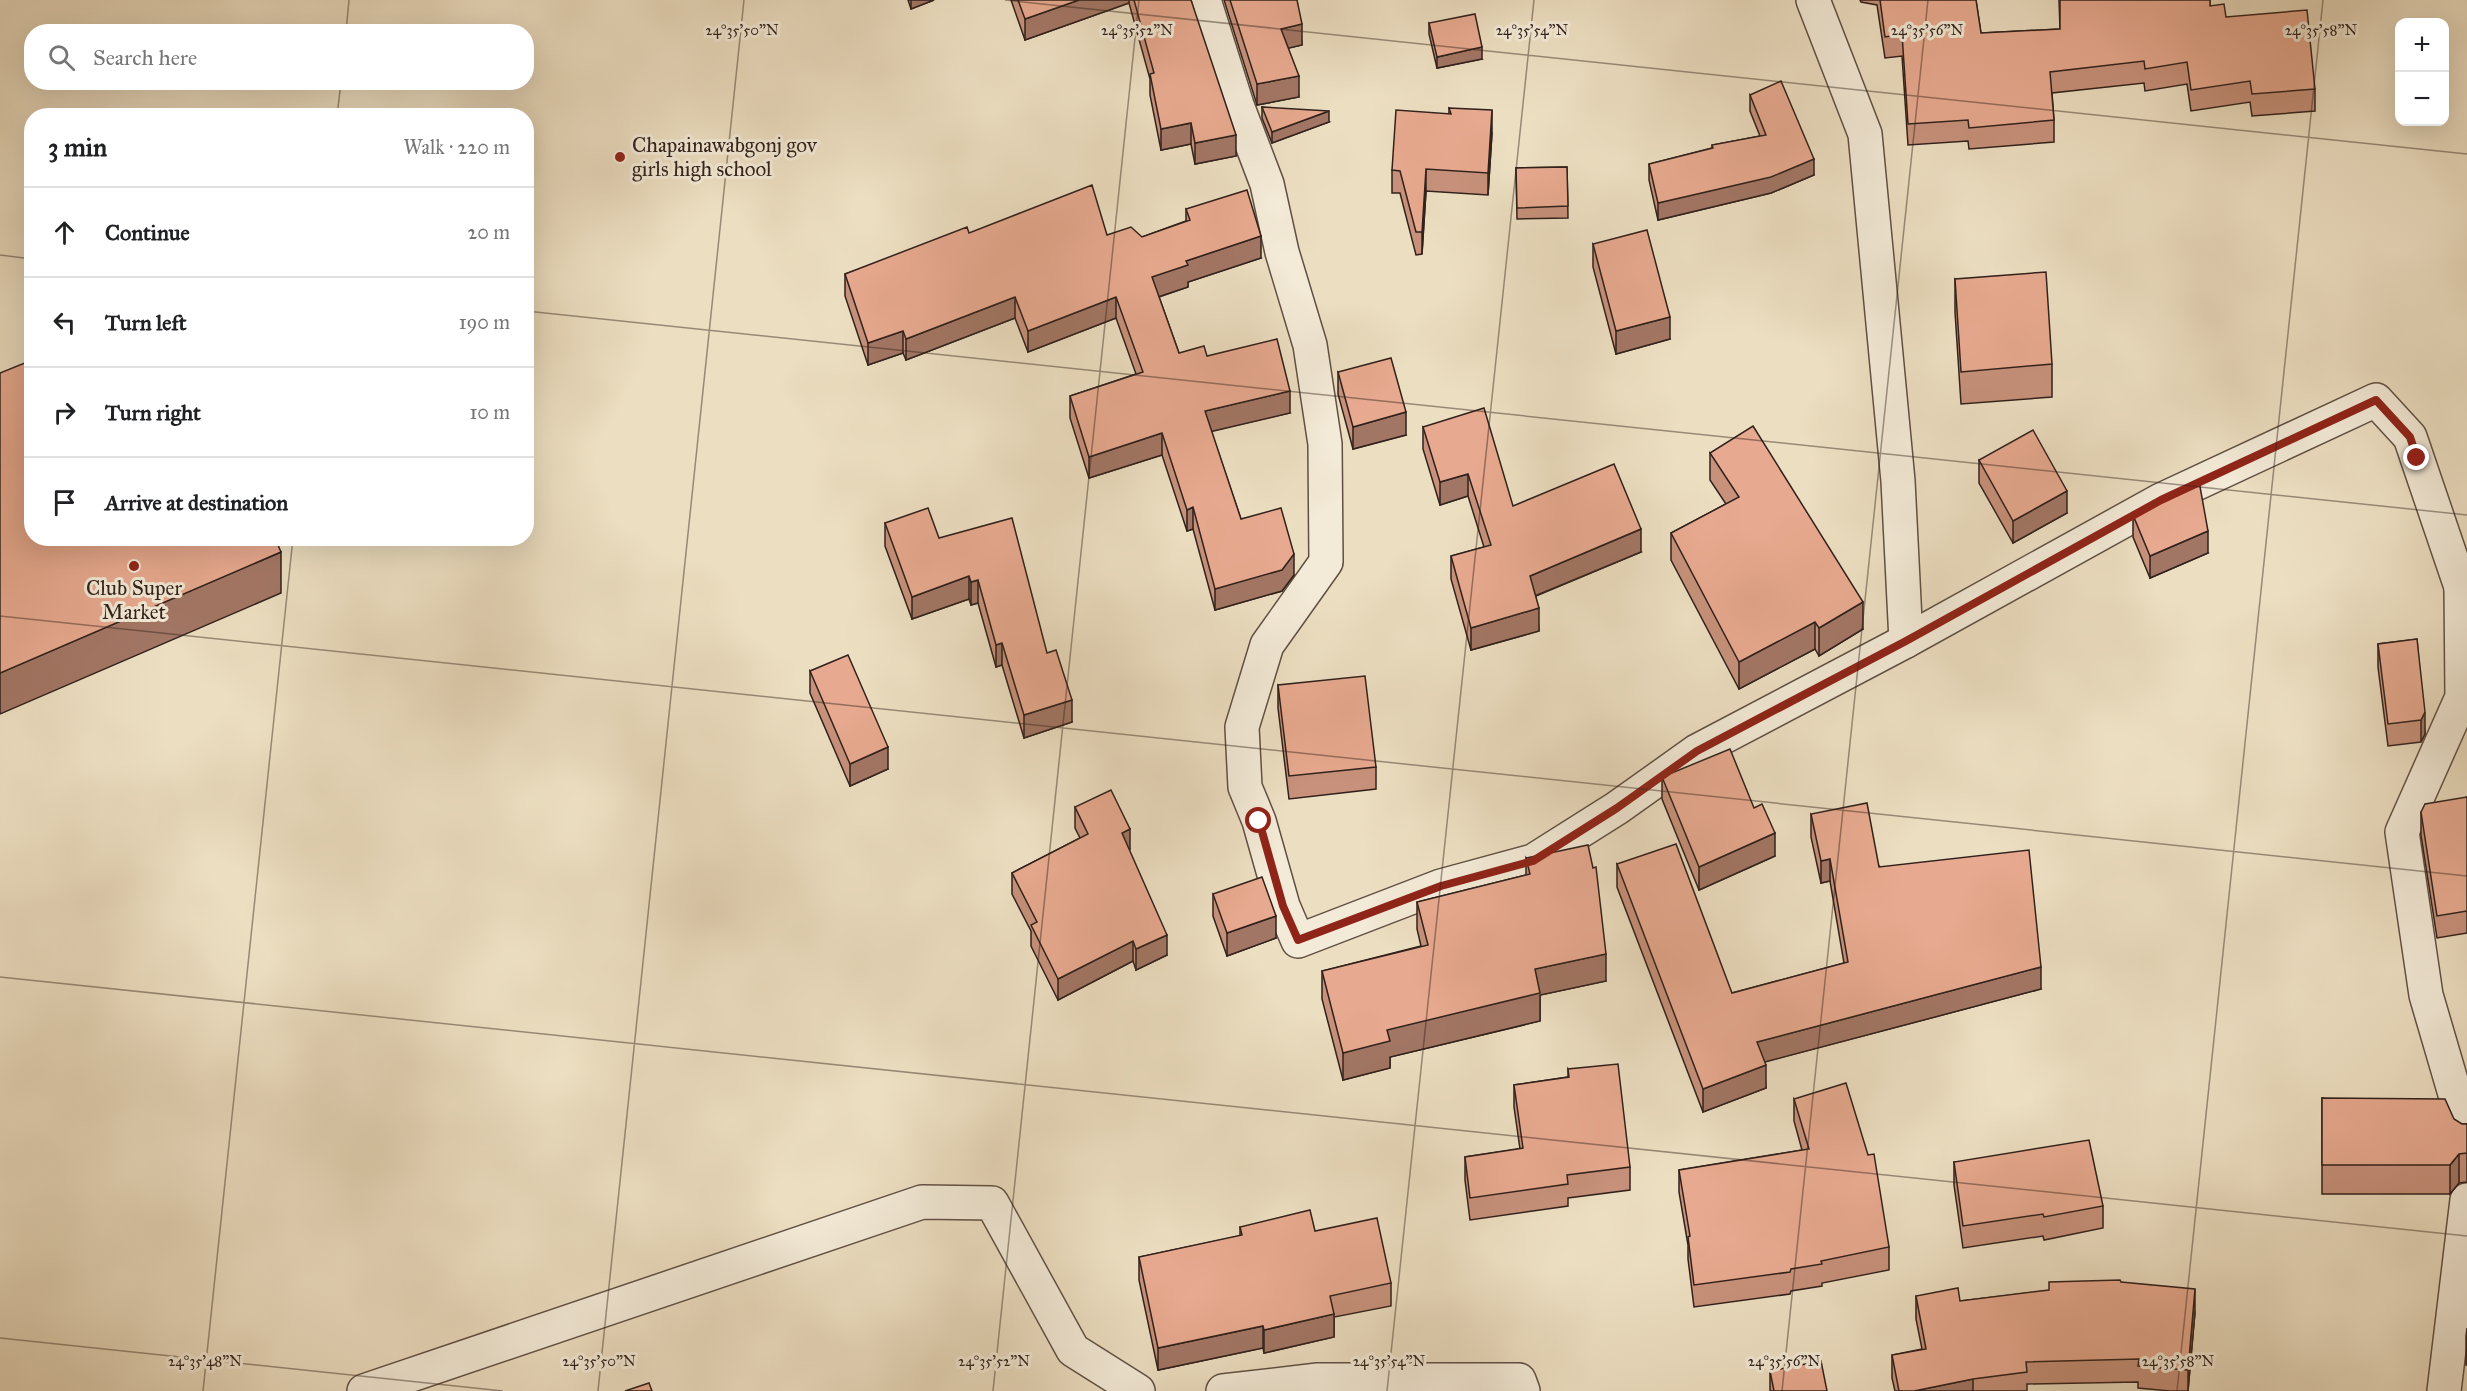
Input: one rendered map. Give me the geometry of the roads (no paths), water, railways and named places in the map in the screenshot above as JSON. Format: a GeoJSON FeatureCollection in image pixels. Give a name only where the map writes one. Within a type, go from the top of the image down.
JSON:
{"type":"FeatureCollection","features":[{"type":"Feature","properties":{"kind":"street"},"geometry":{"type":"LineString","coordinates":[[1204,0],[1237,105],[1267,184],[1282,252],[1310,345],[1325,444],[1326,562],[1267,645],[1242,727],[1245,787],[1259,821],[1283,906],[1298,940],[1441,886],[1533,861],[1617,808],[1697,751],[1906,641],[2161,500],[2376,400],[2410,437],[2464,587],[2462,697],[2402,832],[2426,995],[2467,1135]]}},
{"type":"Feature","properties":{"kind":"street"},"geometry":{"type":"LineString","coordinates":[[1812,0],[1864,134],[1898,481],[1906,641]]}},
{"type":"Feature","properties":{"kind":"street"},"geometry":{"type":"LineString","coordinates":[[2444,1391],[2467,1200]]}},
{"type":"Feature","properties":{"kind":"street"},"geometry":{"type":"LineString","coordinates":[[364,1391],[922,1202],[992,1203],[1073,1350],[1138,1391]]}},
{"type":"Feature","properties":{"kind":"street"},"geometry":{"type":"LineString","coordinates":[[1223,1391],[1318,1380],[1519,1380],[1523,1391]]}},
{"type":"Feature","properties":{"kind":"place","name":"Chapainawabgonj gov girls high school"},"geometry":{"type":"Point","coordinates":[620,157]}},
{"type":"Feature","properties":{"kind":"place","name":"Club Super Market"},"geometry":{"type":"Point","coordinates":[134,566]}}]}
